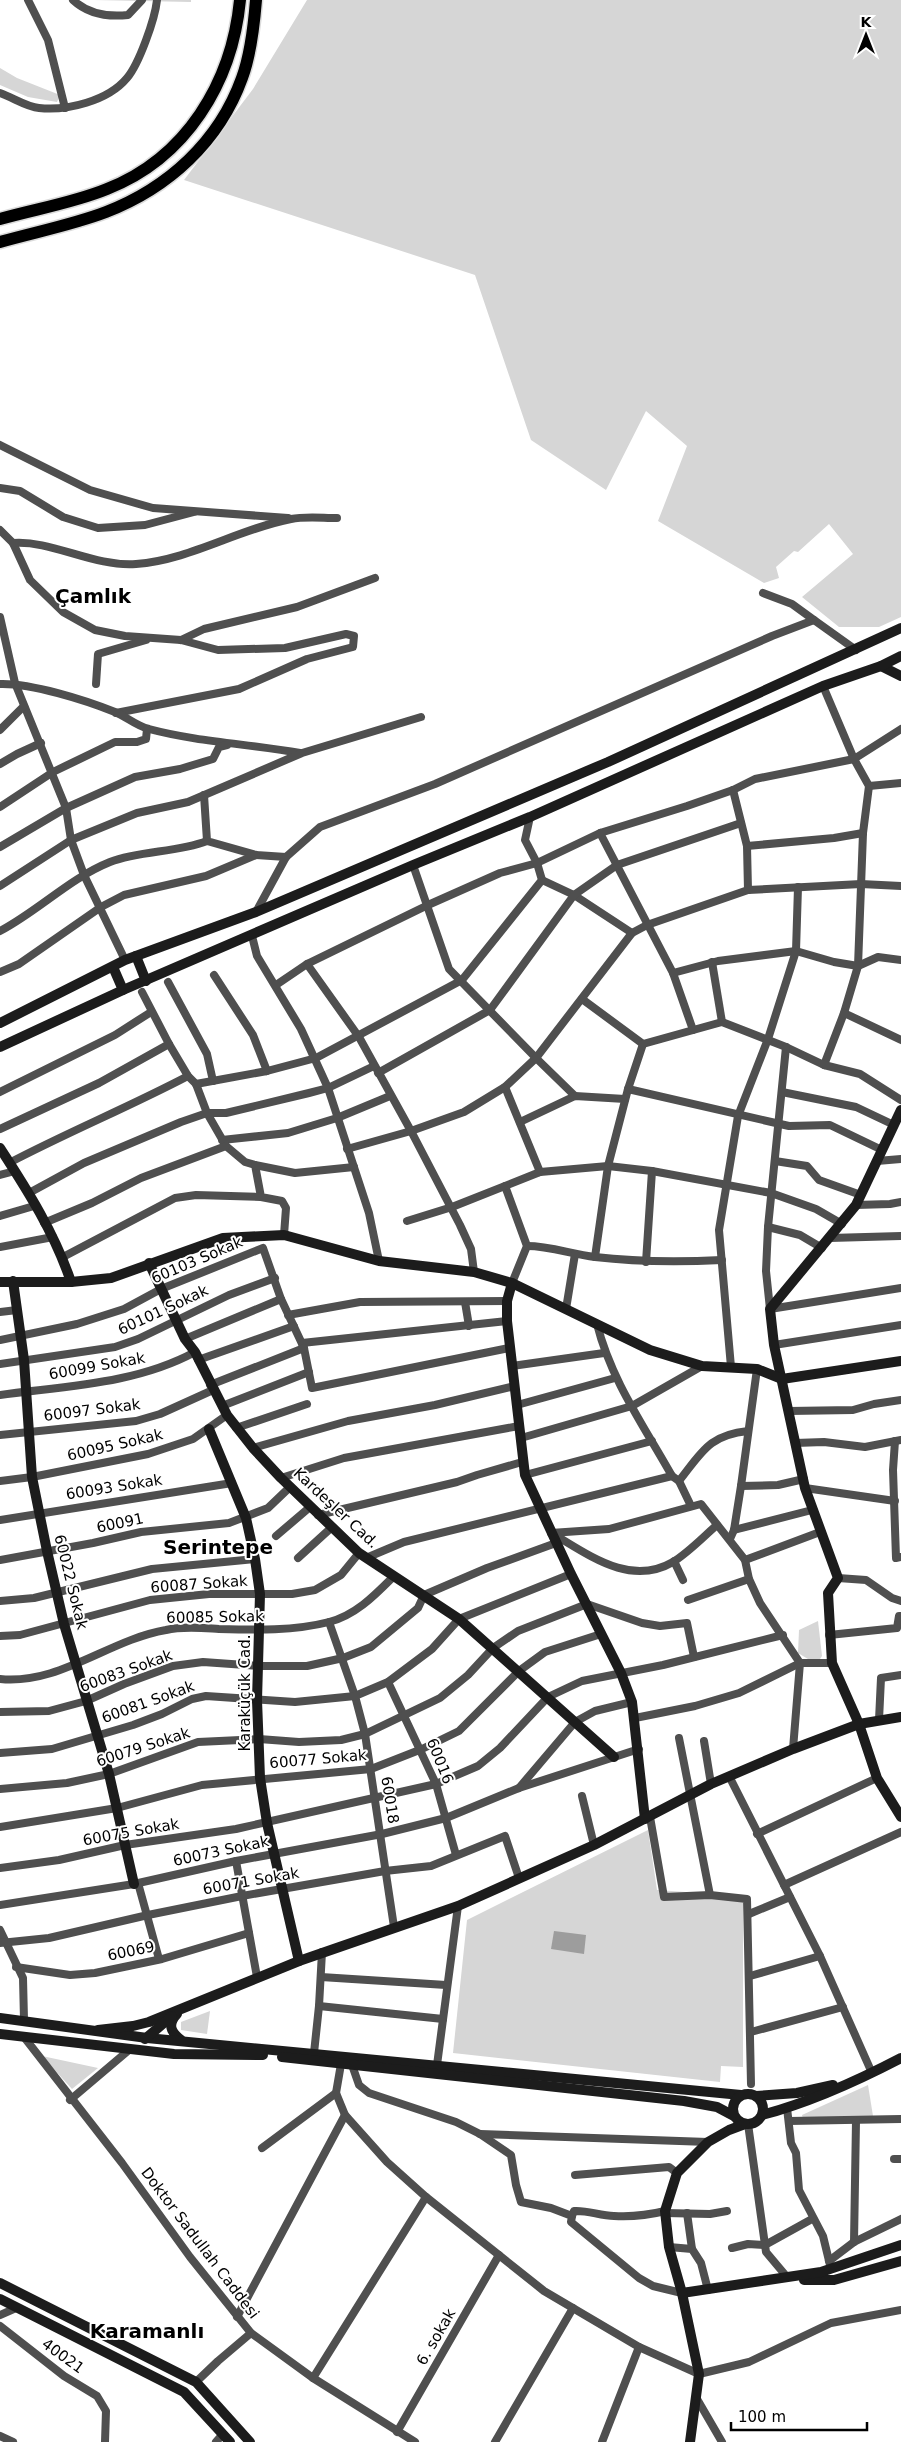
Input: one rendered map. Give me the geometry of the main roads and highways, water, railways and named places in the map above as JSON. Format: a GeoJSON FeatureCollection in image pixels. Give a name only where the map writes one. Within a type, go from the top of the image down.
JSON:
{"type":"FeatureCollection","features":[{"type":"Feature","properties":{"kind":"main road"},"geometry":{"type":"LineString","coordinates":[[0,218],[106,190],[138,175],[165,156],[199,118],[218,85],[238,17],[240,0]]}},
{"type":"Feature","properties":{"kind":"main road"},"geometry":{"type":"LineString","coordinates":[[0,242],[106,212],[148,192],[174,176],[194,156],[233,99],[242,78],[248,54],[256,0]]}},
{"type":"Feature","properties":{"kind":"district","name":"Çamlık"},"geometry":{"type":"Point","coordinates":[93,596]}},
{"type":"Feature","properties":{"kind":"district","name":"Serintepe"},"geometry":{"type":"Point","coordinates":[218,1547]}},
{"type":"Feature","properties":{"kind":"district","name":"Karamanlı"},"geometry":{"type":"Point","coordinates":[147,2331]}}]}
